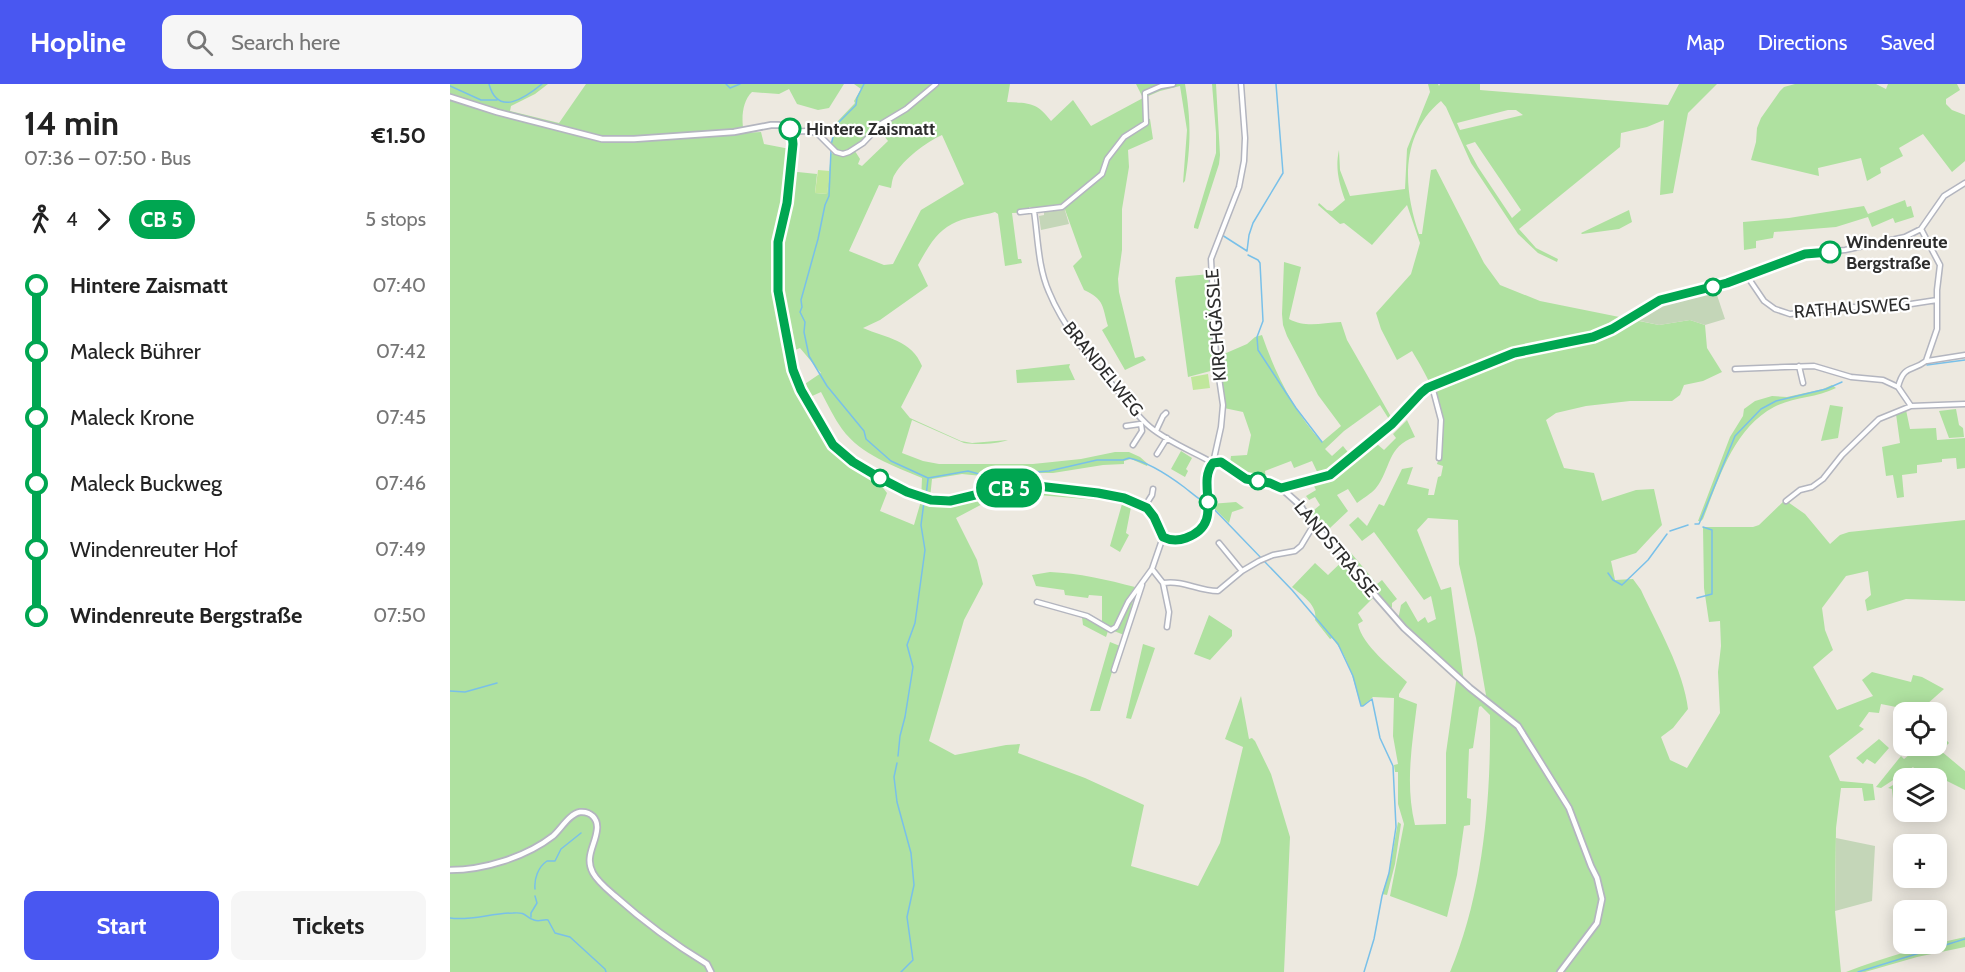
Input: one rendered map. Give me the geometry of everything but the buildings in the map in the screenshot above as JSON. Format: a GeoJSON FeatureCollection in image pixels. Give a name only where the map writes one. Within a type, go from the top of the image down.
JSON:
{"type":"FeatureCollection","features":[{"type":"Feature","properties":{"kind":"street"},"geometry":{"type":"LineString","coordinates":[[791,132],[806,130],[817,133],[836,152],[843,154],[863,142],[881,124],[906,109],[936,84]]}},
{"type":"Feature","properties":{"kind":"street"},"geometry":{"type":"LineString","coordinates":[[1020,212],[1062,207],[1102,174],[1107,159],[1124,137],[1146,123],[1145,93],[1173,84]]}},
{"type":"Feature","properties":{"kind":"street","name":"KIRCHGÄSSLE"},"geometry":{"type":"LineString","coordinates":[[1213,463],[1223,405],[1216,357],[1211,259],[1239,187],[1244,161],[1245,138],[1240,84]]}},
{"type":"Feature","properties":{"kind":"street"},"geometry":{"type":"LineString","coordinates":[[450,97],[602,139],[634,139],[779,125],[786,127],[791,132],[793,144],[787,203],[778,242],[778,291],[793,370],[822,428],[839,452],[907,492],[931,500],[950,501],[1000,489],[1038,486],[1111,495],[1144,506],[1154,517],[1163,537],[1171,541],[1186,538],[1199,531],[1204,525],[1208,511],[1209,470],[1213,463]]}},
{"type":"Feature","properties":{"kind":"street"},"geometry":{"type":"LineString","coordinates":[[1281,488],[1335,472],[1392,424],[1421,393],[1432,386],[1514,353],[1593,337],[1660,300],[1721,285],[1805,254],[1845,250],[1905,237],[1921,229],[1940,202],[1965,183]]}},
{"type":"Feature","properties":{"kind":"street"},"geometry":{"type":"LineString","coordinates":[[1959,187],[1965,191]]}},
{"type":"Feature","properties":{"kind":"street","name":"BRANDELWEG"},"geometry":{"type":"LineString","coordinates":[[1034,211],[1042,268],[1048,290],[1060,315],[1094,364],[1146,424],[1213,463]]}},
{"type":"Feature","properties":{"kind":"street"},"geometry":{"type":"LineString","coordinates":[[1921,229],[1940,265],[1937,329],[1926,361]]}},
{"type":"Feature","properties":{"kind":"street","name":"RATHAUSWEG"},"geometry":{"type":"LineString","coordinates":[[1747,276],[1764,301],[1775,309],[1790,314],[1852,307],[1885,308],[1937,300]]}},
{"type":"Feature","properties":{"kind":"street"},"geometry":{"type":"LineString","coordinates":[[1898,387],[1906,371],[1926,361],[1965,355]]}},
{"type":"Feature","properties":{"kind":"street"},"geometry":{"type":"LineString","coordinates":[[1799,366],[1803,382]]}},
{"type":"Feature","properties":{"kind":"street"},"geometry":{"type":"LineString","coordinates":[[1735,369],[1814,366],[1851,377],[1883,380],[1898,387],[1911,406]]}},
{"type":"Feature","properties":{"kind":"street"},"geometry":{"type":"LineString","coordinates":[[1432,386],[1441,420],[1439,458]]}},
{"type":"Feature","properties":{"kind":"street"},"geometry":{"type":"LineString","coordinates":[[1786,501],[1800,490],[1812,487],[1823,479],[1842,456],[1879,419],[1911,406],[1965,404]]}},
{"type":"Feature","properties":{"kind":"street","name":"BRANDELWEG"},"geometry":{"type":"LineString","coordinates":[[1156,431],[1163,416],[1167,413]]}},
{"type":"Feature","properties":{"kind":"street","name":"BRANDELWEG"},"geometry":{"type":"LineString","coordinates":[[1133,445],[1142,431],[1140,424]]}},
{"type":"Feature","properties":{"kind":"street","name":"BRANDELWEG"},"geometry":{"type":"LineString","coordinates":[[1126,426],[1146,424]]}},
{"type":"Feature","properties":{"kind":"street"},"geometry":{"type":"LineString","coordinates":[[1157,454],[1167,438]]}},
{"type":"Feature","properties":{"kind":"street","name":"LANDSTRASSE"},"geometry":{"type":"LineString","coordinates":[[1213,463],[1221,462],[1246,479],[1270,483],[1281,488],[1300,505],[1313,526],[1343,552],[1376,596],[1404,628],[1470,688],[1518,726],[1569,808],[1597,878],[1602,899],[1597,923],[1561,971]]}},
{"type":"Feature","properties":{"kind":"street"},"geometry":{"type":"LineString","coordinates":[[1144,506],[1152,495],[1153,489]]}},
{"type":"Feature","properties":{"kind":"street"},"geometry":{"type":"LineString","coordinates":[[1162,583],[1181,582],[1206,590],[1218,591],[1242,571],[1267,558],[1295,551],[1305,541],[1313,526]]}},
{"type":"Feature","properties":{"kind":"street"},"geometry":{"type":"LineString","coordinates":[[1037,602],[1087,616],[1111,630],[1118,624],[1128,602],[1152,569],[1163,537]]}},
{"type":"Feature","properties":{"kind":"street"},"geometry":{"type":"LineString","coordinates":[[1219,543],[1242,571]]}},
{"type":"Feature","properties":{"kind":"street"},"geometry":{"type":"LineString","coordinates":[[1152,569],[1162,583],[1169,612],[1167,627]]}},
{"type":"Feature","properties":{"kind":"street"},"geometry":{"type":"LineString","coordinates":[[1114,670],[1142,582]]}},
{"type":"Feature","properties":{"kind":"street"},"geometry":{"type":"LineString","coordinates":[[450,870],[481,868],[525,852],[554,835],[572,816],[580,812],[590,813],[598,826],[589,862],[592,872],[638,916],[707,964],[711,972]]}},
{"type":"Feature","properties":{"kind":"green space"},"geometry":{"type":"Polygon","coordinates":[[[450,84],[548,84],[535,94],[511,106],[510,111],[559,123],[586,84],[844,84],[829,108],[818,110],[797,104],[789,89],[779,94],[752,92],[746,100],[743,111],[744,133],[761,132],[764,144],[790,149],[788,171],[817,174],[815,193],[827,194],[831,153],[835,154],[837,151],[831,145],[835,124],[855,103],[861,89],[854,84],[1010,84],[1007,102],[1037,107],[1051,121],[1073,100],[1091,126],[1143,98],[1136,84],[1185,84],[1190,132],[1185,181],[1183,183],[1187,130],[1180,86],[1146,97],[1147,118],[1150,119],[1153,139],[1128,150],[1129,167],[1122,209],[1119,292],[1135,358],[1143,356],[1146,360],[1125,370],[1102,330],[1108,326],[1102,304],[1096,297],[1084,290],[1073,266],[1082,257],[1063,204],[1045,208],[1029,207],[1029,212],[1012,213],[1018,259],[1021,259],[1022,263],[1005,266],[998,214],[995,212],[962,220],[946,227],[932,241],[918,265],[928,286],[880,320],[863,328],[905,345],[918,357],[922,366],[901,407],[910,418],[961,441],[972,443],[1008,440],[987,444],[964,443],[912,420],[902,453],[939,464],[1033,464],[1129,452],[1148,464],[1147,466],[1131,459],[1124,461],[1124,464],[1053,473],[1010,473],[982,476],[962,474],[932,479],[930,498],[957,496],[1005,484],[1034,482],[1129,495],[1130,502],[1132,502],[1126,533],[1129,535],[1120,552],[1110,546],[1122,504],[1110,501],[1026,494],[1008,495],[990,500],[956,518],[977,560],[983,584],[964,620],[929,741],[955,755],[1020,744],[1018,753],[1085,778],[1144,805],[1131,866],[1198,886],[1220,843],[1243,747],[1225,739],[1241,696],[1249,739],[1252,738],[1255,741],[1271,774],[1290,837],[1284,972],[450,972],[450,84]],[[883,121],[853,148],[860,159],[858,164],[862,166],[888,141],[885,137],[890,131],[883,121]],[[942,135],[922,146],[899,168],[891,188],[879,185],[849,251],[884,265],[893,264],[921,210],[964,184],[942,135]],[[800,348],[788,353],[799,388],[821,373],[800,348]],[[821,392],[810,397],[827,430],[840,446],[879,475],[877,480],[887,493],[880,511],[914,525],[921,501],[922,478],[868,453],[842,429],[821,392]]]}},
{"type":"Feature","properties":{"kind":"green space"},"geometry":{"type":"Polygon","coordinates":[[[1212,84],[1216,84],[1220,155],[1198,229],[1194,226],[1216,153],[1212,84]]]}},
{"type":"Feature","properties":{"kind":"green space"},"geometry":{"type":"Polygon","coordinates":[[[1428,84],[1439,86],[1440,84],[1480,84],[1480,90],[1668,105],[1679,84],[1717,84],[1688,113],[1673,193],[1660,195],[1664,120],[1621,133],[1620,147],[1519,229],[1536,248],[1558,259],[1557,262],[1538,253],[1518,234],[1471,163],[1446,107],[1441,101],[1418,130],[1409,163],[1410,198],[1419,234],[1422,234],[1431,170],[1436,169],[1484,263],[1500,285],[1540,301],[1659,325],[1690,320],[1705,325],[1707,348],[1722,372],[1703,381],[1684,385],[1680,395],[1672,401],[1630,401],[1586,406],[1556,413],[1546,420],[1564,468],[1594,473],[1602,501],[1636,490],[1654,489],[1662,525],[1636,553],[1611,561],[1615,580],[1633,579],[1641,590],[1681,679],[1688,709],[1673,728],[1661,737],[1670,760],[1687,768],[1720,713],[1718,672],[1721,646],[1720,621],[1709,622],[1704,588],[1703,527],[1753,527],[1759,525],[1785,500],[1805,514],[1830,544],[1840,535],[1849,532],[1965,520],[1965,601],[1906,599],[1867,611],[1865,600],[1871,595],[1868,571],[1846,576],[1822,608],[1825,630],[1833,650],[1813,667],[1837,710],[1873,696],[1862,680],[1872,672],[1911,682],[1913,675],[1922,677],[1944,689],[1929,702],[1893,702],[1893,706],[1881,704],[1879,713],[1869,712],[1859,726],[1864,729],[1829,756],[1840,781],[1873,784],[1875,800],[1864,801],[1862,788],[1841,788],[1836,828],[1835,911],[1841,972],[1450,972],[1470,911],[1483,846],[1489,780],[1490,715],[1481,706],[1473,748],[1469,749],[1467,798],[1471,799],[1470,825],[1464,826],[1457,875],[1447,917],[1390,896],[1404,824],[1398,804],[1398,772],[1395,772],[1394,765],[1398,764],[1393,736],[1394,698],[1373,697],[1361,706],[1343,653],[1315,620],[1312,605],[1292,587],[1315,563],[1328,575],[1351,553],[1377,584],[1382,580],[1397,599],[1392,603],[1389,611],[1375,596],[1358,613],[1363,621],[1358,624],[1371,648],[1407,682],[1399,697],[1417,704],[1410,780],[1415,825],[1446,824],[1446,753],[1457,675],[1396,619],[1401,605],[1406,601],[1418,622],[1425,617],[1428,623],[1436,619],[1431,596],[1424,600],[1374,532],[1362,541],[1349,525],[1358,517],[1367,526],[1379,504],[1384,506],[1402,469],[1413,467],[1407,484],[1429,489],[1428,495],[1434,495],[1438,477],[1441,476],[1443,466],[1437,464],[1440,449],[1439,415],[1434,393],[1412,351],[1397,360],[1381,329],[1376,313],[1411,274],[1420,243],[1407,205],[1372,245],[1344,223],[1340,224],[1318,205],[1319,203],[1332,211],[1345,200],[1338,175],[1339,150],[1340,170],[1350,196],[1405,189],[1407,149],[1430,92],[1428,84]],[[1516,110],[1457,123],[1460,130],[1523,115],[1516,110]],[[1475,142],[1466,145],[1512,218],[1521,210],[1475,142]],[[1428,518],[1417,530],[1441,590],[1451,587],[1464,682],[1487,701],[1476,638],[1459,564],[1458,520],[1428,518]]]}},
{"type":"Feature","properties":{"kind":"green space"},"geometry":{"type":"Polygon","coordinates":[[[1795,84],[1876,84],[1886,89],[1888,84],[1957,84],[1960,90],[1946,99],[1946,104],[1952,110],[1965,115],[1965,161],[1952,172],[1923,134],[1899,148],[1903,156],[1880,168],[1881,173],[1867,181],[1861,158],[1818,168],[1819,176],[1751,160],[1761,118],[1784,87],[1795,84]]]}},
{"type":"Feature","properties":{"kind":"green space"},"geometry":{"type":"Polygon","coordinates":[[[818,170],[830,171],[827,194],[815,193],[818,170]]]}},
{"type":"Feature","properties":{"kind":"green space"},"geometry":{"type":"Polygon","coordinates":[[[1905,200],[1907,207],[1911,206],[1914,217],[1895,223],[1893,218],[1872,227],[1868,217],[1836,227],[1774,232],[1773,238],[1756,241],[1756,248],[1744,250],[1743,222],[1789,218],[1864,206],[1868,214],[1905,200]]]}},
{"type":"Feature","properties":{"kind":"green space"},"geometry":{"type":"Polygon","coordinates":[[[1064,207],[1069,224],[1041,230],[1039,216],[1044,215],[1044,212],[1064,207]]]}},
{"type":"Feature","properties":{"kind":"green space"},"geometry":{"type":"Polygon","coordinates":[[[1629,210],[1632,222],[1619,229],[1581,233],[1629,210]]]}},
{"type":"Feature","properties":{"kind":"green space"},"geometry":{"type":"Polygon","coordinates":[[[1284,262],[1301,267],[1289,319],[1308,324],[1341,322],[1347,340],[1394,422],[1392,424],[1380,405],[1344,431],[1325,449],[1332,456],[1343,446],[1355,461],[1377,444],[1384,450],[1396,438],[1393,434],[1407,420],[1415,437],[1399,446],[1376,488],[1357,503],[1348,489],[1337,495],[1348,511],[1330,528],[1326,523],[1320,530],[1308,515],[1320,505],[1315,497],[1309,500],[1306,496],[1316,490],[1311,480],[1320,478],[1312,461],[1294,468],[1291,461],[1265,471],[1266,479],[1243,474],[1230,464],[1231,456],[1247,455],[1251,435],[1243,412],[1224,408],[1218,369],[1188,377],[1175,281],[1176,277],[1211,274],[1217,357],[1262,335],[1287,392],[1312,431],[1322,442],[1341,426],[1318,395],[1283,325],[1284,262]]]}},
{"type":"Feature","properties":{"kind":"green space"},"geometry":{"type":"Polygon","coordinates":[[[1715,289],[1725,319],[1705,325],[1690,320],[1659,325],[1631,319],[1663,302],[1715,289]]]}},
{"type":"Feature","properties":{"kind":"green space"},"geometry":{"type":"Polygon","coordinates":[[[1070,364],[1069,367],[1075,380],[1017,383],[1016,370],[1070,364]]]}},
{"type":"Feature","properties":{"kind":"green space"},"geometry":{"type":"Polygon","coordinates":[[[1208,374],[1210,388],[1193,390],[1191,377],[1208,374]]]}},
{"type":"Feature","properties":{"kind":"green space"},"geometry":{"type":"Polygon","coordinates":[[[1832,385],[1836,388],[1774,407],[1748,428],[1729,456],[1703,519],[1698,521],[1730,437],[1743,416],[1744,409],[1755,401],[1772,396],[1787,397],[1832,385]]]}},
{"type":"Feature","properties":{"kind":"green space"},"geometry":{"type":"Polygon","coordinates":[[[1830,405],[1843,407],[1838,438],[1821,441],[1830,405]]]}},
{"type":"Feature","properties":{"kind":"green space"},"geometry":{"type":"Polygon","coordinates":[[[1956,409],[1964,437],[1949,438],[1939,411],[1956,409]]]}},
{"type":"Feature","properties":{"kind":"green space"},"geometry":{"type":"Polygon","coordinates":[[[1906,410],[1910,429],[1936,428],[1937,440],[1965,438],[1965,468],[1957,469],[1956,458],[1917,465],[1917,473],[1902,475],[1904,497],[1897,498],[1893,475],[1886,476],[1882,447],[1900,443],[1896,414],[1906,410]]]}},
{"type":"Feature","properties":{"kind":"green space"},"geometry":{"type":"Polygon","coordinates":[[[1181,451],[1192,458],[1186,469],[1188,471],[1185,477],[1171,469],[1181,451]]]}},
{"type":"Feature","properties":{"kind":"green space"},"geometry":{"type":"Polygon","coordinates":[[[1236,502],[1244,508],[1232,512],[1229,523],[1210,504],[1236,502]]]}},
{"type":"Feature","properties":{"kind":"green space"},"geometry":{"type":"Polygon","coordinates":[[[1050,572],[1082,575],[1135,587],[1130,594],[1134,597],[1124,635],[1108,631],[1106,637],[1083,625],[1082,617],[1100,627],[1102,596],[1089,595],[1088,598],[1065,595],[1064,590],[1036,586],[1032,575],[1050,572]]]}},
{"type":"Feature","properties":{"kind":"green space"},"geometry":{"type":"Polygon","coordinates":[[[1209,615],[1232,630],[1232,636],[1210,660],[1194,654],[1209,615]]]}},
{"type":"Feature","properties":{"kind":"green space"},"geometry":{"type":"Polygon","coordinates":[[[1110,642],[1120,646],[1100,711],[1090,711],[1110,642]]]}},
{"type":"Feature","properties":{"kind":"green space"},"geometry":{"type":"Polygon","coordinates":[[[1143,644],[1155,648],[1131,719],[1126,718],[1143,644]]]}},
{"type":"Feature","properties":{"kind":"green space"},"geometry":{"type":"Polygon","coordinates":[[[1879,739],[1889,748],[1875,764],[1867,759],[1863,764],[1856,758],[1879,739]]]}},
{"type":"Feature","properties":{"kind":"green space"},"geometry":{"type":"Polygon","coordinates":[[[1901,756],[1904,759],[1908,756],[1947,756],[1965,771],[1965,790],[1947,781],[1947,768],[1893,768],[1893,780],[1881,788],[1876,787],[1901,756]]]}},
{"type":"Feature","properties":{"kind":"green space"},"geometry":{"type":"Polygon","coordinates":[[[1398,822],[1401,824],[1395,864],[1387,895],[1382,894],[1389,873],[1398,822]]]}},
{"type":"Feature","properties":{"kind":"green space"},"geometry":{"type":"Polygon","coordinates":[[[1836,838],[1875,846],[1872,901],[1835,911],[1836,838]]]}},
{"type":"Feature","properties":{"kind":"green space"},"geometry":{"type":"Polygon","coordinates":[[[1965,937],[1965,947],[1947,951],[1947,941],[1965,937]]]}},
{"type":"Feature","properties":{"kind":"green space"},"geometry":{"type":"Polygon","coordinates":[[[1898,954],[1931,954],[1865,972],[1846,972],[1898,954]]]}},
{"type":"Feature","properties":{"kind":"waterway"},"geometry":{"type":"LineString","coordinates":[[489,84],[493,94],[505,102],[520,99],[542,84]]}},
{"type":"Feature","properties":{"kind":"waterway"},"geometry":{"type":"LineString","coordinates":[[726,84],[730,88],[740,84]]}},
{"type":"Feature","properties":{"kind":"waterway"},"geometry":{"type":"LineString","coordinates":[[831,145],[836,125],[856,105],[864,84]]}},
{"type":"Feature","properties":{"kind":"waterway"},"geometry":{"type":"LineString","coordinates":[[1222,235],[1247,251],[1253,223],[1283,173],[1276,84]]}},
{"type":"Feature","properties":{"kind":"waterway"},"geometry":{"type":"LineString","coordinates":[[450,86],[481,100],[497,100]]}},
{"type":"Feature","properties":{"kind":"waterway"},"geometry":{"type":"LineString","coordinates":[[831,150],[829,196],[801,300],[800,312],[805,322],[804,332],[809,356],[827,386],[864,431],[866,439],[891,461],[928,478],[968,471],[979,474],[1005,470],[1023,473],[1049,471],[1097,460],[1129,458],[1151,466],[1211,506],[1292,590],[1338,644],[1353,676],[1361,706],[1372,699],[1380,738],[1393,766],[1396,827],[1389,873],[1364,972]]}},
{"type":"Feature","properties":{"kind":"waterway"},"geometry":{"type":"LineString","coordinates":[[1248,255],[1260,263],[1263,321],[1257,337],[1258,350],[1296,408],[1322,442]]}},
{"type":"Feature","properties":{"kind":"waterway"},"geometry":{"type":"LineString","coordinates":[[1927,365],[1965,360]]}},
{"type":"Feature","properties":{"kind":"waterway"},"geometry":{"type":"LineString","coordinates":[[1695,524],[1699,524],[1735,436],[1761,409],[1776,401],[1826,389],[1842,382]]}},
{"type":"Feature","properties":{"kind":"waterway"},"geometry":{"type":"LineString","coordinates":[[926,496],[928,479]]}},
{"type":"Feature","properties":{"kind":"waterway"},"geometry":{"type":"LineString","coordinates":[[898,756],[913,667],[907,645],[915,623],[925,550],[921,525],[924,502]]}},
{"type":"Feature","properties":{"kind":"waterway"},"geometry":{"type":"LineString","coordinates":[[1670,531],[1688,525]]}},
{"type":"Feature","properties":{"kind":"waterway"},"geometry":{"type":"LineString","coordinates":[[1697,598],[1712,594],[1712,530],[1703,527]]}},
{"type":"Feature","properties":{"kind":"waterway"},"geometry":{"type":"LineString","coordinates":[[1608,573],[1613,580],[1622,585],[1648,560],[1667,534]]}},
{"type":"Feature","properties":{"kind":"waterway"},"geometry":{"type":"LineString","coordinates":[[450,691],[465,692],[497,683]]}},
{"type":"Feature","properties":{"kind":"waterway"},"geometry":{"type":"LineString","coordinates":[[897,763],[894,777],[897,802],[911,853],[914,885],[907,917],[913,960],[901,972]]}},
{"type":"Feature","properties":{"kind":"waterway"},"geometry":{"type":"LineString","coordinates":[[535,889],[536,877],[541,867],[547,861],[555,861],[561,849],[581,833]]}},
{"type":"Feature","properties":{"kind":"waterway"},"geometry":{"type":"LineString","coordinates":[[531,917],[537,903],[535,896]]}},
{"type":"Feature","properties":{"kind":"waterway"},"geometry":{"type":"LineString","coordinates":[[450,918],[518,913],[536,921],[548,920],[555,933],[570,937],[606,972]]}},
{"type":"Feature","properties":{"kind":"waterway"},"geometry":{"type":"LineString","coordinates":[[1858,972],[1965,939]]}},
{"type":"Feature","properties":{"kind":"bus line"},"geometry":{"type":"LineString","coordinates":[[790,129],[793,144],[787,203],[778,242],[778,291],[793,370],[801,390],[833,445],[845,457],[880,478],[907,492],[931,500],[960,500],[1000,489],[1038,486],[1124,498],[1147,508],[1163,537],[1171,541],[1186,538],[1199,531],[1204,525],[1208,511],[1208,475],[1210,465],[1213,463],[1221,462],[1246,479],[1270,483],[1281,488],[1330,475],[1392,424],[1427,388],[1514,353],[1593,337],[1612,329],[1660,300],[1727,283],[1805,254],[1830,252]]}},
{"type":"Feature","properties":{"kind":"place","name":"Hintere Zaismatt"},"geometry":{"type":"Point","coordinates":[790,129]}},
{"type":"Feature","properties":{"kind":"place","name":"Windenreute Bergstraße"},"geometry":{"type":"Point","coordinates":[1830,252]}}]}
